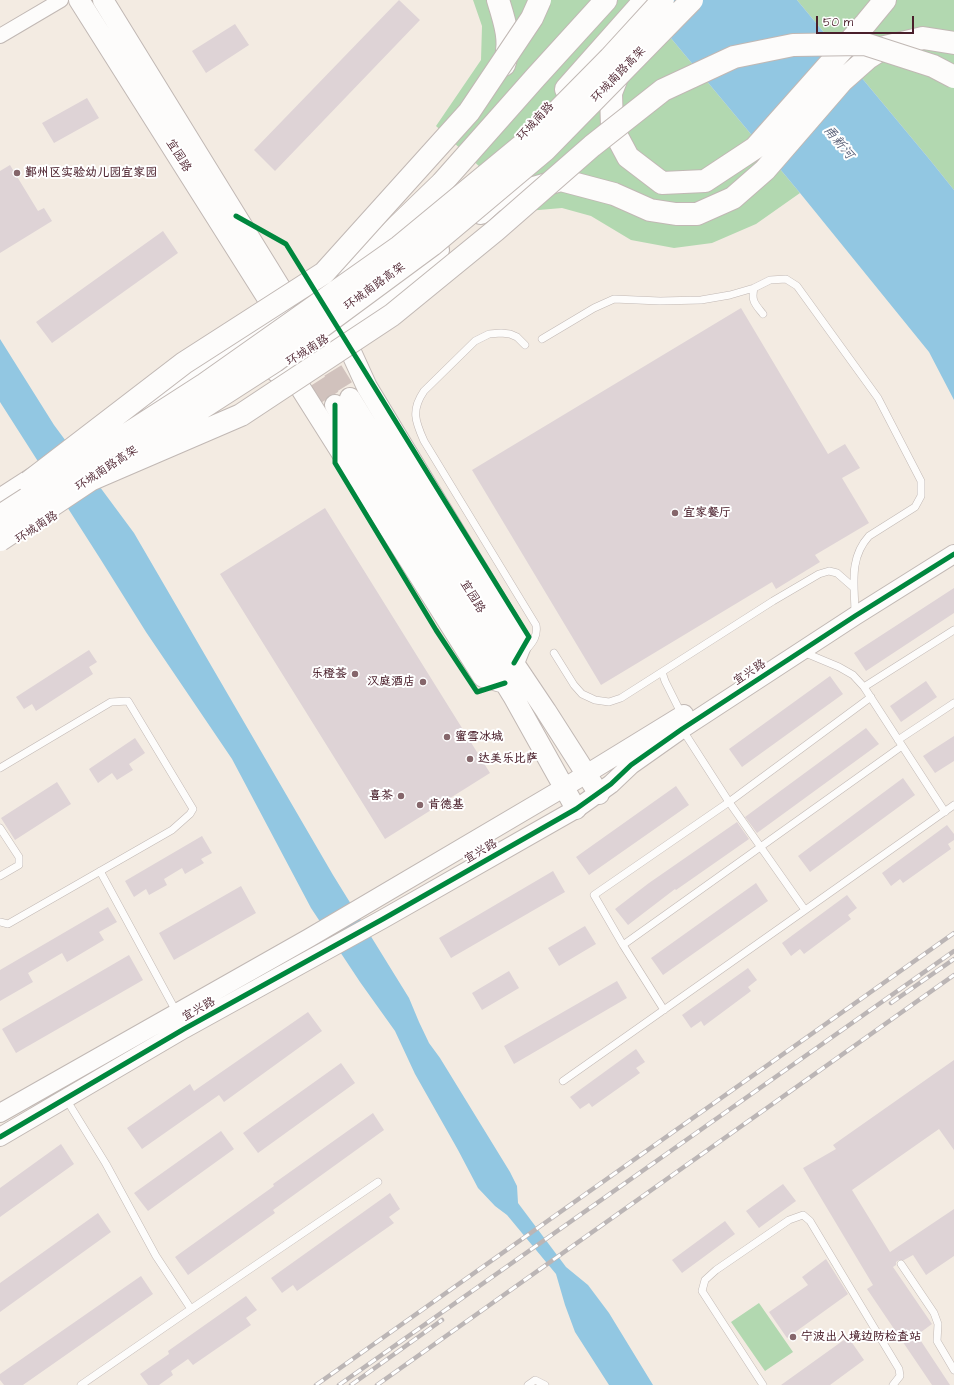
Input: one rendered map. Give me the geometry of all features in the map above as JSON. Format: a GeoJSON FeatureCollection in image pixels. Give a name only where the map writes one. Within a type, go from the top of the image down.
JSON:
{"type":"FeatureCollection","features":[{"type":"Feature","properties":{"kind":"main road","name":"宜园路"},"geometry":{"type":"LineString","coordinates":[[79,0],[284,309],[103,0]]}},
{"type":"Feature","properties":{"kind":"main road"},"geometry":{"type":"LineString","coordinates":[[318,301],[350,257],[433,168],[471,123],[488,98],[500,77],[508,47],[506,24],[498,0]]}},
{"type":"Feature","properties":{"kind":"main road"},"geometry":{"type":"LineString","coordinates":[[0,504],[184,363],[324,273],[469,112],[532,18],[540,0]]}},
{"type":"Feature","properties":{"kind":"main road"},"geometry":{"type":"LineString","coordinates":[[0,500],[275,323],[318,301],[361,263],[442,183],[606,0]]}},
{"type":"Feature","properties":{"kind":"main road","name":"环城南路高架"},"geometry":{"type":"LineString","coordinates":[[0,516],[206,384],[399,247],[531,138],[610,58],[663,0]]}},
{"type":"Feature","properties":{"kind":"main road"},"geometry":{"type":"LineString","coordinates":[[667,0],[626,54],[611,93],[612,127],[628,157],[662,183],[705,181],[755,148],[885,0]]}},
{"type":"Feature","properties":{"kind":"main road","name":"环城南路高架"},"geometry":{"type":"LineString","coordinates":[[0,540],[275,361],[432,245],[545,150],[692,0]]}},
{"type":"Feature","properties":{"kind":"main road","name":"环城南路"},"geometry":{"type":"LineString","coordinates":[[0,552],[341,330],[380,288],[422,249],[498,162],[558,99],[642,4]]}},
{"type":"Feature","properties":{"kind":"main road"},"geometry":{"type":"LineString","coordinates":[[514,663],[522,644],[367,387],[341,330],[389,296],[494,201],[561,180],[614,194],[650,210],[676,214],[697,214],[733,198],[765,170],[842,81],[868,58],[885,47],[923,38],[950,41],[954,43]]}},
{"type":"Feature","properties":{"kind":"main road"},"geometry":{"type":"LineString","coordinates":[[90,480],[241,415],[392,315],[496,230],[592,146],[663,90],[734,57],[793,45],[865,44],[933,66],[954,77]]}},
{"type":"Feature","properties":{"kind":"main road"},"geometry":{"type":"LineString","coordinates":[[286,365],[483,678],[505,683]]}},
{"type":"Feature","properties":{"kind":"main road","name":"宜园路"},"geometry":{"type":"LineString","coordinates":[[576,809],[565,787],[343,402],[599,794]]}},
{"type":"Feature","properties":{"kind":"street"},"geometry":{"type":"LineString","coordinates":[[0,36],[61,0]]}},
{"type":"Feature","properties":{"kind":"street","name":"宜兴路"},"geometry":{"type":"LineString","coordinates":[[4,1106],[177,1014],[586,774],[683,724],[801,651],[954,541]]}},
{"type":"Feature","properties":{"kind":"street","name":"宜兴路"},"geometry":{"type":"LineString","coordinates":[[0,1137],[184,1029],[383,919],[576,809],[599,794],[631,765],[683,724],[855,611],[954,554]]}},
{"type":"Feature","properties":{"kind":"lane"},"geometry":{"type":"LineString","coordinates":[[542,338],[594,308],[614,299],[660,301],[701,300],[730,296],[754,288],[770,280],[786,279],[797,286],[878,398],[921,481],[921,496],[915,507],[869,536],[863,543],[856,562],[853,587],[855,611]]}},
{"type":"Feature","properties":{"kind":"lane"},"geometry":{"type":"LineString","coordinates":[[754,288],[752,298],[763,314]]}},
{"type":"Feature","properties":{"kind":"lane"},"geometry":{"type":"LineString","coordinates":[[514,663],[534,640],[537,630],[536,624],[424,441],[416,424],[416,411],[418,399],[424,391],[475,341],[489,334],[501,333],[517,337],[525,345]]}},
{"type":"Feature","properties":{"kind":"lane"},"geometry":{"type":"LineString","coordinates":[[554,653],[574,686],[582,694],[595,700],[609,702],[621,698],[818,574],[829,571],[837,573],[853,587]]}},
{"type":"Feature","properties":{"kind":"lane"},"geometry":{"type":"LineString","coordinates":[[864,687],[954,630]]}},
{"type":"Feature","properties":{"kind":"lane"},"geometry":{"type":"LineString","coordinates":[[801,651],[839,667],[853,675],[864,687],[945,812]]}},
{"type":"Feature","properties":{"kind":"lane"},"geometry":{"type":"LineString","coordinates":[[662,672],[683,724],[728,802],[805,910]]}},
{"type":"Feature","properties":{"kind":"lane"},"geometry":{"type":"LineString","coordinates":[[664,1010],[623,945],[594,895],[728,802],[870,697]]}},
{"type":"Feature","properties":{"kind":"lane"},"geometry":{"type":"LineString","coordinates":[[0,768],[111,702],[128,701],[193,809],[190,814],[172,830],[8,924],[0,922]]}},
{"type":"Feature","properties":{"kind":"lane"},"geometry":{"type":"LineString","coordinates":[[623,945],[761,847],[954,703]]}},
{"type":"Feature","properties":{"kind":"lane"},"geometry":{"type":"LineString","coordinates":[[563,1081],[954,805]]}},
{"type":"Feature","properties":{"kind":"lane"},"geometry":{"type":"LineString","coordinates":[[0,828],[19,857],[19,865],[0,876]]}},
{"type":"Feature","properties":{"kind":"lane"},"geometry":{"type":"LineString","coordinates":[[100,871],[177,1014]]}},
{"type":"Feature","properties":{"kind":"lane"},"geometry":{"type":"LineString","coordinates":[[65,1099],[106,1164],[156,1256],[190,1309]]}},
{"type":"Feature","properties":{"kind":"lane"},"geometry":{"type":"LineString","coordinates":[[81,1385],[190,1309],[378,1182]]}},
{"type":"Feature","properties":{"kind":"lane"},"geometry":{"type":"LineString","coordinates":[[763,1385],[702,1291],[705,1280],[716,1270],[789,1220],[803,1215],[810,1221],[899,1370],[900,1376],[893,1385]]}},
{"type":"Feature","properties":{"kind":"lane"},"geometry":{"type":"LineString","coordinates":[[901,1264],[934,1313],[938,1324],[937,1341],[954,1370]]}},
{"type":"Feature","properties":{"kind":"lane"},"geometry":{"type":"LineString","coordinates":[[528,1385],[535,1380],[546,1385]]}},
{"type":"Feature","properties":{"kind":"green space"},"geometry":{"type":"Polygon","coordinates":[[[473,0],[632,0],[670,37],[800,193],[756,224],[712,243],[674,248],[631,240],[591,216],[562,208],[527,211],[436,126],[481,60],[482,26],[473,0]]]}},
{"type":"Feature","properties":{"kind":"green space"},"geometry":{"type":"Polygon","coordinates":[[[797,0],[954,0],[954,190],[930,160],[797,0]]]}},
{"type":"Feature","properties":{"kind":"green space"},"geometry":{"type":"Polygon","coordinates":[[[759,1303],[793,1352],[765,1371],[731,1322],[759,1303]]]}},
{"type":"Feature","properties":{"kind":"water","name":"甬新河"},"geometry":{"type":"Polygon","coordinates":[[[632,0],[797,0],[930,160],[954,190],[954,400],[929,352],[800,193],[670,37],[632,0]]]}},
{"type":"Feature","properties":{"kind":"water"},"geometry":{"type":"Polygon","coordinates":[[[0,339],[54,425],[134,533],[333,875],[409,998],[429,1043],[440,1058],[510,1172],[517,1186],[518,1203],[566,1267],[588,1285],[609,1313],[653,1385],[609,1385],[575,1332],[556,1274],[507,1215],[495,1206],[478,1188],[415,1074],[395,1031],[360,982],[311,908],[232,759],[146,632],[0,402],[0,339]]]}},
{"type":"Feature","properties":{"kind":"building"},"geometry":{"type":"Polygon","coordinates":[[[399,0],[420,20],[275,171],[254,150],[399,0]]]}},
{"type":"Feature","properties":{"kind":"building"},"geometry":{"type":"Polygon","coordinates":[[[235,24],[249,45],[206,73],[192,51],[235,24]]]}},
{"type":"Feature","properties":{"kind":"building"},"geometry":{"type":"Polygon","coordinates":[[[87,98],[99,118],[54,143],[42,123],[87,98]]]}},
{"type":"Feature","properties":{"kind":"building"},"geometry":{"type":"Polygon","coordinates":[[[10,165],[38,211],[44,208],[52,221],[0,253],[0,171],[10,165]]]}},
{"type":"Feature","properties":{"kind":"building"},"geometry":{"type":"Polygon","coordinates":[[[163,231],[178,253],[52,343],[36,322],[163,231]]]}},
{"type":"Feature","properties":{"kind":"building"},"geometry":{"type":"Polygon","coordinates":[[[741,308],[828,454],[845,444],[860,468],[842,478],[869,523],[815,555],[820,562],[776,589],[772,582],[601,685],[472,470],[741,308]]]}},
{"type":"Feature","properties":{"kind":"building","name":"乐橙荟"},"geometry":{"type":"Polygon","coordinates":[[[325,508],[490,773],[385,839],[220,574],[325,508]]]}},
{"type":"Feature","properties":{"kind":"building"},"geometry":{"type":"Polygon","coordinates":[[[954,588],[954,613],[866,671],[854,653],[954,588]]]}},
{"type":"Feature","properties":{"kind":"building"},"geometry":{"type":"Polygon","coordinates":[[[89,650],[97,662],[89,667],[93,674],[36,711],[32,704],[24,709],[16,697],[89,650]]]}},
{"type":"Feature","properties":{"kind":"building"},"geometry":{"type":"Polygon","coordinates":[[[830,676],[843,694],[742,767],[729,749],[830,676]]]}},
{"type":"Feature","properties":{"kind":"building"},"geometry":{"type":"Polygon","coordinates":[[[926,681],[937,697],[901,722],[890,706],[926,681]]]}},
{"type":"Feature","properties":{"kind":"building"},"geometry":{"type":"Polygon","coordinates":[[[866,728],[879,744],[757,833],[745,817],[866,728]]]}},
{"type":"Feature","properties":{"kind":"building"},"geometry":{"type":"Polygon","coordinates":[[[954,736],[954,761],[935,773],[923,756],[954,736]]]}},
{"type":"Feature","properties":{"kind":"building"},"geometry":{"type":"Polygon","coordinates":[[[135,738],[145,753],[129,764],[133,770],[117,780],[112,773],[98,783],[89,769],[135,738]]]}},
{"type":"Feature","properties":{"kind":"building"},"geometry":{"type":"Polygon","coordinates":[[[903,778],[915,795],[810,872],[798,856],[903,778]]]}},
{"type":"Feature","properties":{"kind":"building"},"geometry":{"type":"Polygon","coordinates":[[[57,782],[71,804],[15,840],[1,818],[57,782]]]}},
{"type":"Feature","properties":{"kind":"building"},"geometry":{"type":"Polygon","coordinates":[[[676,786],[689,805],[589,875],[576,857],[676,786]]]}},
{"type":"Feature","properties":{"kind":"building"},"geometry":{"type":"Polygon","coordinates":[[[737,822],[749,839],[676,890],[675,889],[628,925],[615,909],[649,883],[737,822]]]}},
{"type":"Feature","properties":{"kind":"building"},"geometry":{"type":"Polygon","coordinates":[[[947,825],[954,834],[954,840],[948,844],[951,849],[903,883],[900,879],[891,886],[882,873],[947,825]]]}},
{"type":"Feature","properties":{"kind":"building"},"geometry":{"type":"Polygon","coordinates":[[[202,836],[212,853],[201,859],[204,863],[185,874],[182,868],[164,879],[167,885],[149,895],[146,889],[134,897],[125,881],[202,836]]]}},
{"type":"Feature","properties":{"kind":"building"},"geometry":{"type":"Polygon","coordinates":[[[553,871],[565,892],[451,958],[439,938],[553,871]]]}},
{"type":"Feature","properties":{"kind":"building"},"geometry":{"type":"Polygon","coordinates":[[[756,883],[768,901],[663,975],[651,958],[756,883]]]}},
{"type":"Feature","properties":{"kind":"building"},"geometry":{"type":"Polygon","coordinates":[[[241,886],[256,913],[174,960],[159,933],[241,886]]]}},
{"type":"Feature","properties":{"kind":"building"},"geometry":{"type":"Polygon","coordinates":[[[847,895],[857,908],[848,915],[851,919],[804,954],[800,949],[791,956],[782,943],[847,895]]]}},
{"type":"Feature","properties":{"kind":"building"},"geometry":{"type":"Polygon","coordinates":[[[108,907],[117,922],[99,932],[104,940],[67,962],[62,953],[28,973],[33,982],[0,1001],[0,970],[108,907]]]}},
{"type":"Feature","properties":{"kind":"building"},"geometry":{"type":"Polygon","coordinates":[[[585,926],[596,944],[559,966],[548,948],[585,926]]]}},
{"type":"Feature","properties":{"kind":"building"},"geometry":{"type":"Polygon","coordinates":[[[129,955],[143,980],[16,1053],[2,1029],[129,955]]]}},
{"type":"Feature","properties":{"kind":"building"},"geometry":{"type":"Polygon","coordinates":[[[748,968],[757,980],[748,987],[751,991],[704,1026],[701,1021],[691,1028],[682,1015],[748,968]]]}},
{"type":"Feature","properties":{"kind":"building"},"geometry":{"type":"Polygon","coordinates":[[[509,971],[519,988],[482,1010],[472,993],[509,971]]]}},
{"type":"Feature","properties":{"kind":"building"},"geometry":{"type":"Polygon","coordinates":[[[617,981],[627,998],[514,1064],[504,1046],[617,981]]]}},
{"type":"Feature","properties":{"kind":"building"},"geometry":{"type":"Polygon","coordinates":[[[308,1012],[322,1031],[224,1102],[219,1095],[142,1149],[127,1128],[190,1084],[194,1091],[308,1012]]]}},
{"type":"Feature","properties":{"kind":"building"},"geometry":{"type":"Polygon","coordinates":[[[636,1049],[645,1062],[636,1068],[640,1073],[592,1107],[589,1103],[580,1109],[570,1097],[636,1049]]]}},
{"type":"Feature","properties":{"kind":"building"},"geometry":{"type":"Polygon","coordinates":[[[954,1060],[954,1150],[939,1129],[852,1190],[890,1252],[954,1209],[954,1256],[926,1275],[913,1255],[904,1260],[899,1260],[893,1267],[932,1324],[917,1335],[950,1385],[932,1385],[867,1289],[873,1285],[803,1168],[836,1149],[833,1145],[954,1060]]]}},
{"type":"Feature","properties":{"kind":"building"},"geometry":{"type":"Polygon","coordinates":[[[341,1063],[355,1083],[258,1153],[243,1133],[341,1063]]]}},
{"type":"Feature","properties":{"kind":"building"},"geometry":{"type":"Polygon","coordinates":[[[373,1113],[384,1130],[273,1210],[275,1213],[188,1275],[175,1257],[274,1186],[273,1184],[373,1113]]]}},
{"type":"Feature","properties":{"kind":"building"},"geometry":{"type":"Polygon","coordinates":[[[221,1131],[234,1149],[148,1211],[134,1193],[221,1131]]]}},
{"type":"Feature","properties":{"kind":"building"},"geometry":{"type":"Polygon","coordinates":[[[61,1144],[74,1164],[0,1217],[0,1188],[61,1144]]]}},
{"type":"Feature","properties":{"kind":"building"},"geometry":{"type":"Polygon","coordinates":[[[783,1184],[796,1201],[759,1228],[746,1211],[783,1184]]]}},
{"type":"Feature","properties":{"kind":"building"},"geometry":{"type":"Polygon","coordinates":[[[390,1193],[400,1209],[389,1217],[394,1223],[297,1291],[293,1285],[282,1293],[271,1278],[390,1193]]]}},
{"type":"Feature","properties":{"kind":"building"},"geometry":{"type":"Polygon","coordinates":[[[98,1213],[111,1232],[0,1312],[0,1283],[98,1213]]]}},
{"type":"Feature","properties":{"kind":"building"},"geometry":{"type":"Polygon","coordinates":[[[725,1221],[735,1234],[682,1273],[672,1260],[725,1221]]]}},
{"type":"Feature","properties":{"kind":"building"},"geometry":{"type":"Polygon","coordinates":[[[826,1259],[848,1294],[787,1338],[769,1312],[808,1285],[802,1277],[826,1259]]]}},
{"type":"Feature","properties":{"kind":"building"},"geometry":{"type":"Polygon","coordinates":[[[141,1276],[153,1294],[23,1385],[4,1385],[0,1380],[0,1374],[141,1276]]]}},
{"type":"Feature","properties":{"kind":"building"},"geometry":{"type":"Polygon","coordinates":[[[246,1296],[257,1310],[246,1318],[251,1325],[193,1365],[188,1359],[171,1371],[173,1375],[159,1385],[148,1385],[140,1374],[169,1354],[168,1351],[246,1296]]]}},
{"type":"Feature","properties":{"kind":"building"},"geometry":{"type":"Polygon","coordinates":[[[848,1337],[864,1360],[830,1385],[781,1385],[848,1337]]]}},
{"type":"Feature","properties":{"kind":"tunnel"},"geometry":{"type":"LineString","coordinates":[[317,345],[350,398]]}},
{"type":"Feature","properties":{"kind":"tunnel"},"geometry":{"type":"LineString","coordinates":[[303,355],[335,405]]}},
{"type":"Feature","properties":{"kind":"railway"},"geometry":{"type":"LineString","coordinates":[[316,1385],[954,933]]}},
{"type":"Feature","properties":{"kind":"railway"},"geometry":{"type":"LineString","coordinates":[[339,1385],[954,951]]}},
{"type":"Feature","properties":{"kind":"railway"},"geometry":{"type":"LineString","coordinates":[[891,1003],[954,959]]}},
{"type":"Feature","properties":{"kind":"railway"},"geometry":{"type":"LineString","coordinates":[[377,1385],[954,975]]}},
{"type":"Feature","properties":{"kind":"railway"},"geometry":{"type":"LineString","coordinates":[[351,1385],[442,1320]]}},
{"type":"Feature","properties":{"kind":"cycle path"},"geometry":{"type":"LineString","coordinates":[[236,216],[286,244],[529,637],[514,663]]}},
{"type":"Feature","properties":{"kind":"cycle path"},"geometry":{"type":"LineString","coordinates":[[335,405],[335,463],[436,630],[477,692],[505,683]]}},
{"type":"Feature","properties":{"kind":"cycle path"},"geometry":{"type":"LineString","coordinates":[[0,1137],[184,1029],[383,919],[576,809],[611,784],[631,765],[682,729],[855,616],[954,554]]}},
{"type":"Feature","properties":{"kind":"place","name":"鄞州区实验幼儿园宜家园"},"geometry":{"type":"Point","coordinates":[17,173]}},
{"type":"Feature","properties":{"kind":"place","name":"宜家餐厅"},"geometry":{"type":"Point","coordinates":[675,513]}},
{"type":"Feature","properties":{"kind":"place","name":"乐橙荟"},"geometry":{"type":"Point","coordinates":[355,674]}},
{"type":"Feature","properties":{"kind":"place","name":"汉庭酒店"},"geometry":{"type":"Point","coordinates":[423,682]}},
{"type":"Feature","properties":{"kind":"place","name":"蜜雪冰城"},"geometry":{"type":"Point","coordinates":[447,737]}},
{"type":"Feature","properties":{"kind":"place","name":"达美乐比萨"},"geometry":{"type":"Point","coordinates":[470,759]}},
{"type":"Feature","properties":{"kind":"place","name":"喜茶"},"geometry":{"type":"Point","coordinates":[401,796]}},
{"type":"Feature","properties":{"kind":"place","name":"肯德基"},"geometry":{"type":"Point","coordinates":[420,805]}},
{"type":"Feature","properties":{"kind":"place","name":"宁波出入境边防检查站"},"geometry":{"type":"Point","coordinates":[793,1337]}}]}
